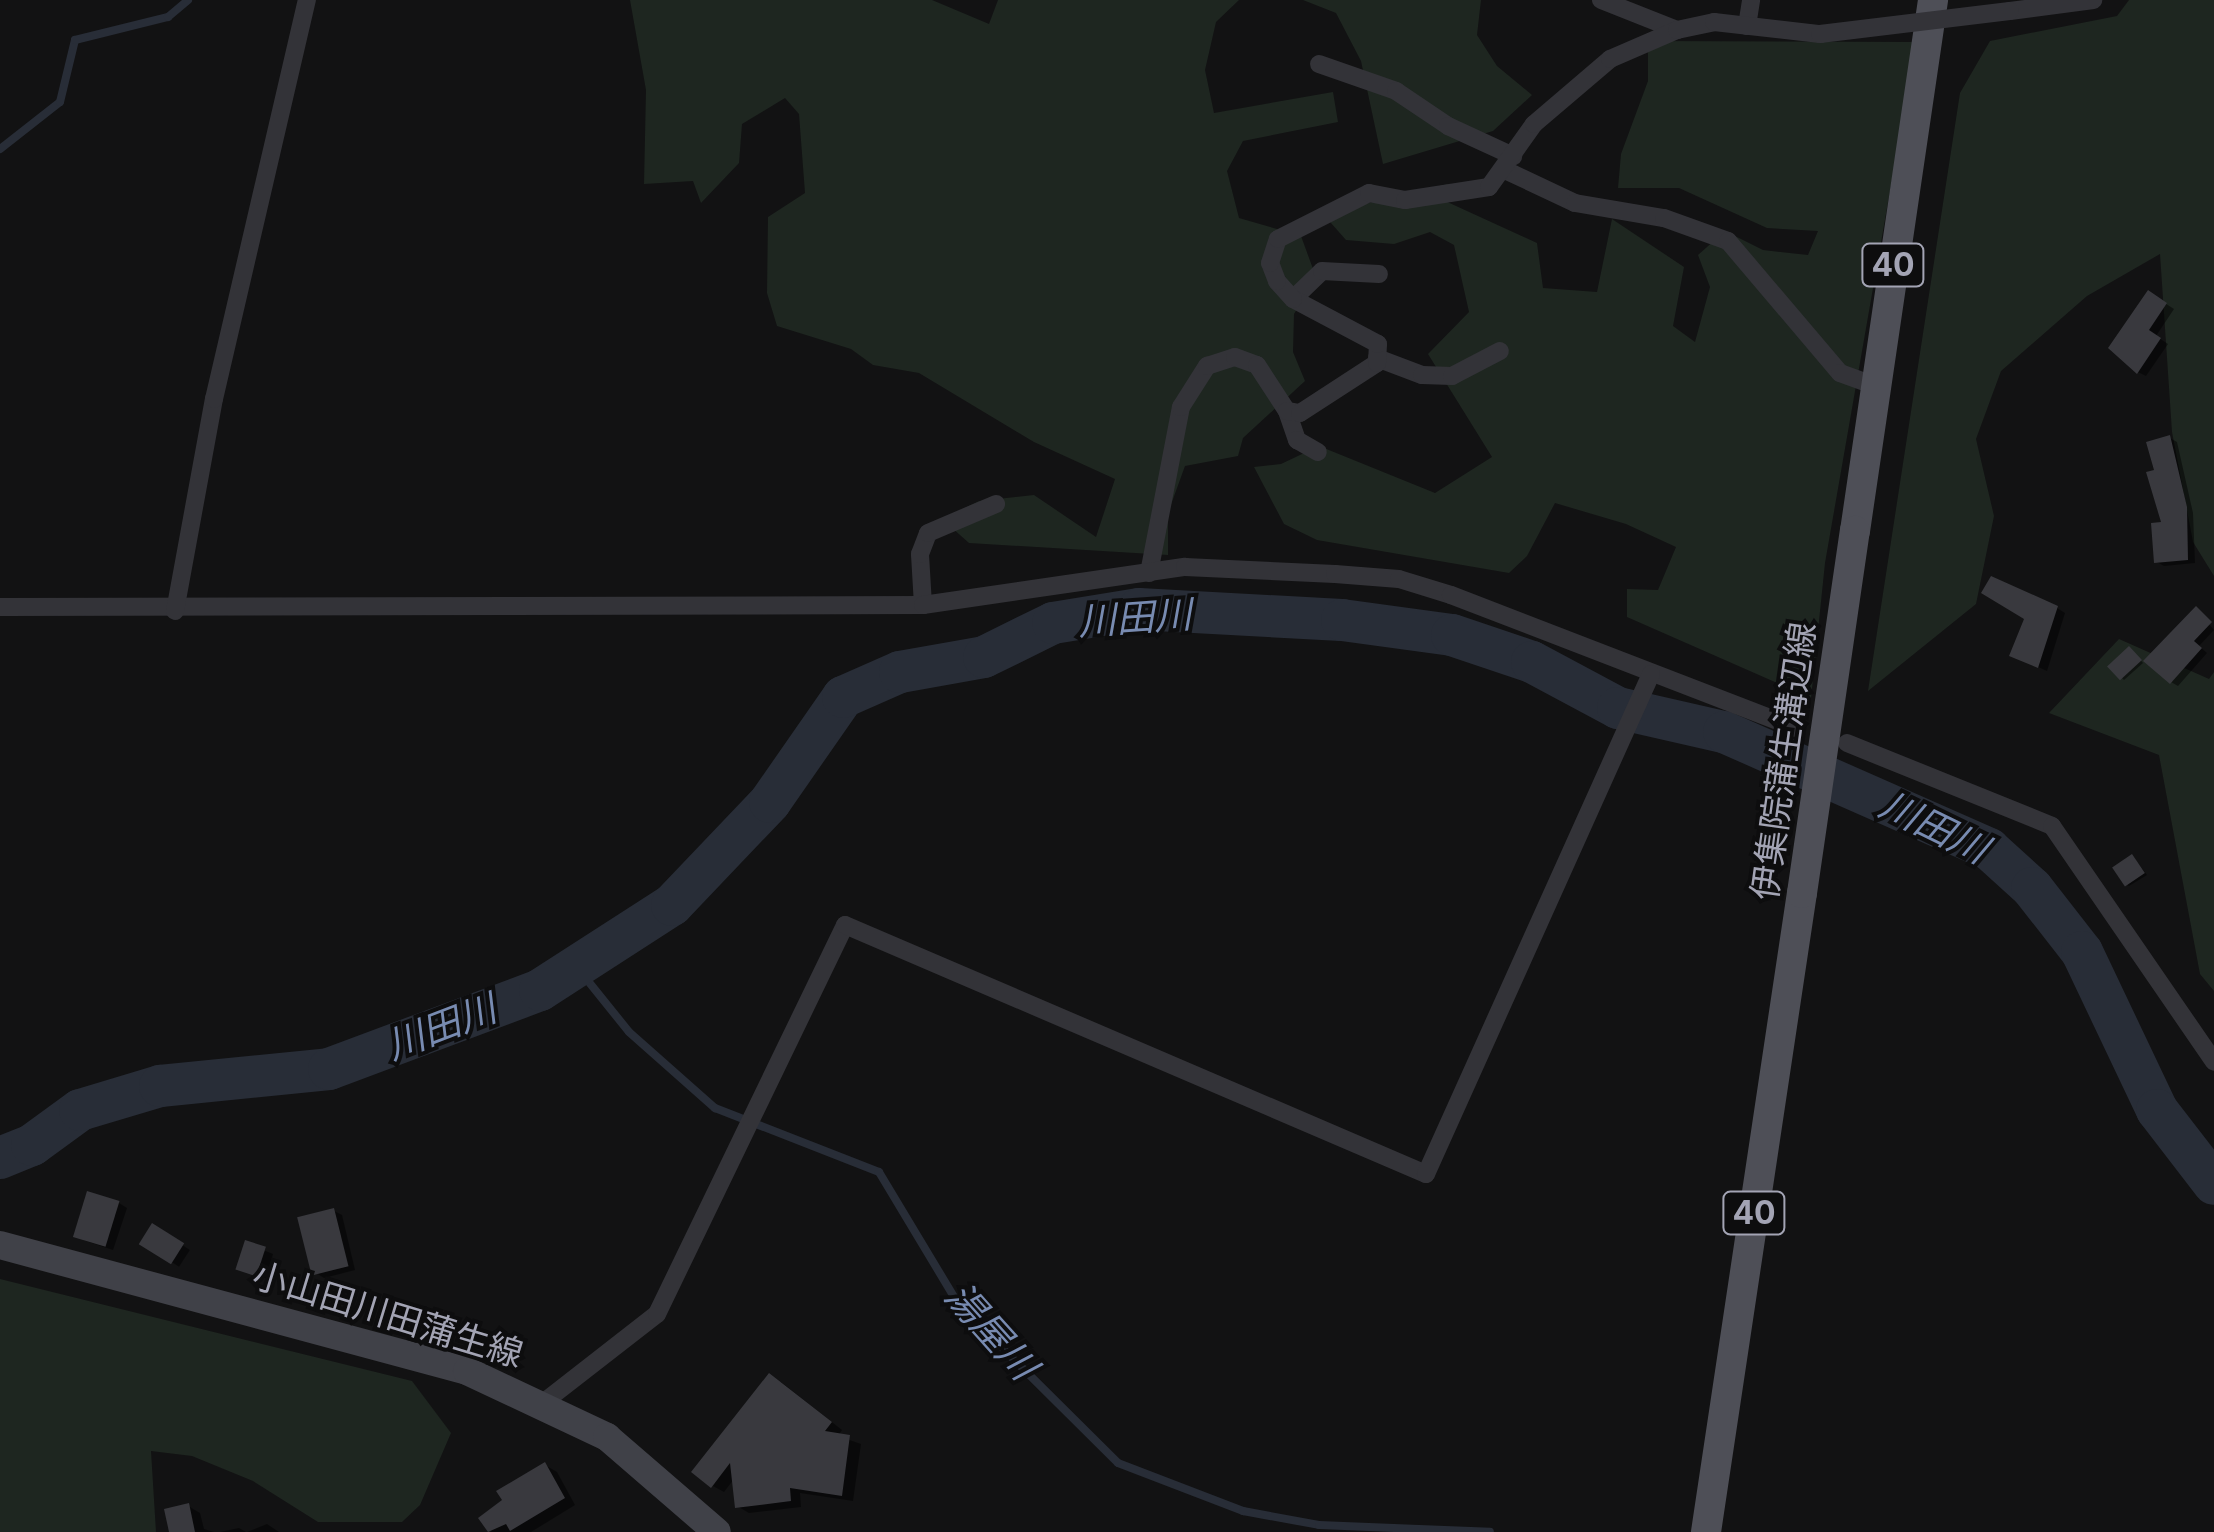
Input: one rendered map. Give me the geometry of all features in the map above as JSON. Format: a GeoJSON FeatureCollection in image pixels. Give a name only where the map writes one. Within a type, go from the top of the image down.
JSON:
{"type":"FeatureCollection","features":[{"type":"Feature","properties":{"kind":"main road","name":"伊集院蒲生溝辺線"},"geometry":{"type":"LineString","coordinates":[[1706,1532],[1932,0]]}},
{"type":"Feature","properties":{"kind":"main road","name":"小山田川田蒲生線"},"geometry":{"type":"LineString","coordinates":[[0,1246],[396,1349],[544,1402],[607,1437],[717,1532]]}},
{"type":"Feature","properties":{"kind":"street"},"geometry":{"type":"LineString","coordinates":[[175,611],[214,399],[307,0]]}},
{"type":"Feature","properties":{"kind":"street"},"geometry":{"type":"LineString","coordinates":[[1601,0],[1631,4],[1677,30]]}},
{"type":"Feature","properties":{"kind":"street"},"geometry":{"type":"LineString","coordinates":[[1747,26],[1751,0]]}},
{"type":"Feature","properties":{"kind":"street"},"geometry":{"type":"LineString","coordinates":[[1377,358],[1378,344],[1357,328],[1294,299],[1270,262],[1278,239],[1370,194],[1405,200],[1460,196],[1490,187],[1534,124],[1610,59],[1677,30],[1714,22],[1820,34],[2093,0]]}},
{"type":"Feature","properties":{"kind":"street"},"geometry":{"type":"LineString","coordinates":[[1319,64],[1396,91],[1576,203],[1664,218],[1728,242],[1748,258],[1840,374],[1876,386]]}},
{"type":"Feature","properties":{"kind":"street"},"geometry":{"type":"LineString","coordinates":[[1294,299],[1322,272],[1378,274]]}},
{"type":"Feature","properties":{"kind":"street"},"geometry":{"type":"LineString","coordinates":[[1377,358],[1422,375],[1452,376],[1500,351]]}},
{"type":"Feature","properties":{"kind":"street"},"geometry":{"type":"LineString","coordinates":[[1149,573],[1181,407],[1207,366],[1235,358],[1256,365],[1288,411],[1297,440],[1318,452]]}},
{"type":"Feature","properties":{"kind":"street"},"geometry":{"type":"LineString","coordinates":[[1288,411],[1300,413],[1377,358]]}},
{"type":"Feature","properties":{"kind":"street"},"geometry":{"type":"LineString","coordinates":[[924,605],[920,554],[928,533],[996,504]]}},
{"type":"Feature","properties":{"kind":"street"},"geometry":{"type":"LineString","coordinates":[[0,607],[175,611],[924,605],[1185,567],[1399,579],[1795,728]]}},
{"type":"Feature","properties":{"kind":"street"},"geometry":{"type":"LineString","coordinates":[[544,1402],[657,1314],[845,925],[1426,1174],[1651,674]]}},
{"type":"Feature","properties":{"kind":"street"},"geometry":{"type":"LineString","coordinates":[[1847,743],[2052,826],[2214,1062]]}},
{"type":"Feature","properties":{"kind":"shaded area"},"geometry":{"type":"Polygon","coordinates":[[[630,0],[932,0],[989,24],[998,0],[1239,0],[1216,22],[1205,70],[1214,113],[1333,92],[1338,122],[1243,141],[1227,171],[1239,218],[1301,236],[1316,277],[1294,314],[1293,352],[1305,381],[1243,438],[1238,456],[1185,466],[1168,513],[1168,555],[969,543],[942,519],[979,501],[1034,495],[1096,537],[1115,479],[1034,442],[919,373],[873,365],[851,349],[777,326],[767,293],[768,217],[805,193],[799,114],[785,98],[742,124],[739,163],[701,203],[693,181],[644,184],[646,90],[630,0]]]}},
{"type":"Feature","properties":{"kind":"shaded area"},"geometry":{"type":"Polygon","coordinates":[[[1303,0],[1481,0],[1477,35],[1497,66],[1532,95],[1493,131],[1383,164],[1361,61],[1336,13],[1303,0]]]}},
{"type":"Feature","properties":{"kind":"shaded area"},"geometry":{"type":"Polygon","coordinates":[[[2129,0],[2214,0],[2214,576],[2193,542],[2172,432],[2160,254],[2087,296],[2001,371],[1976,439],[1994,516],[1976,604],[1868,691],[1960,93],[1990,41],[2117,16],[2129,0]]]}},
{"type":"Feature","properties":{"kind":"shaded area"},"geometry":{"type":"Polygon","coordinates":[[[1648,41],[1916,42],[1825,563],[1811,698],[1627,617],[1627,589],[1658,590],[1676,547],[1626,524],[1555,503],[1527,556],[1509,573],[1317,540],[1284,524],[1254,467],[1281,464],[1319,446],[1435,493],[1492,457],[1428,354],[1469,312],[1454,245],[1430,232],[1394,244],[1346,240],[1323,214],[1448,184],[1443,200],[1537,243],[1543,288],[1597,292],[1612,219],[1684,267],[1673,326],[1695,342],[1710,287],[1698,255],[1725,231],[1763,250],[1808,255],[1818,231],[1767,228],[1679,188],[1618,188],[1621,154],[1648,81],[1648,41]]]}},
{"type":"Feature","properties":{"kind":"shaded area"},"geometry":{"type":"Polygon","coordinates":[[[2119,639],[2209,679],[2214,672],[2214,991],[2200,974],[2159,755],[2049,713],[2119,639]]]}},
{"type":"Feature","properties":{"kind":"shaded area"},"geometry":{"type":"Polygon","coordinates":[[[0,1279],[412,1381],[451,1433],[420,1505],[402,1522],[318,1522],[253,1481],[192,1456],[151,1451],[156,1532],[0,1532],[0,1279]]]}},
{"type":"Feature","properties":{"kind":"building"},"geometry":{"type":"Polygon","coordinates":[[[2148,290],[2167,303],[2149,330],[2161,338],[2137,374],[2108,348],[2148,290]]]}},
{"type":"Feature","properties":{"kind":"building"},"geometry":{"type":"Polygon","coordinates":[[[2170,435],[2187,507],[2188,560],[2154,563],[2151,523],[2161,522],[2146,472],[2154,470],[2146,442],[2170,435]]]}},
{"type":"Feature","properties":{"kind":"building"},"geometry":{"type":"Polygon","coordinates":[[[1991,576],[2058,606],[2038,668],[2009,656],[2024,619],[1981,593],[1991,576]]]}},
{"type":"Feature","properties":{"kind":"building"},"geometry":{"type":"Polygon","coordinates":[[[2196,606],[2212,622],[2194,641],[2202,648],[2170,684],[2143,661],[2196,606]]]}},
{"type":"Feature","properties":{"kind":"building"},"geometry":{"type":"Polygon","coordinates":[[[2129,646],[2142,660],[2120,680],[2107,666],[2129,646]]]}},
{"type":"Feature","properties":{"kind":"building"},"geometry":{"type":"Polygon","coordinates":[[[2132,854],[2145,873],[2125,886],[2112,867],[2132,854]]]}},
{"type":"Feature","properties":{"kind":"building"},"geometry":{"type":"Polygon","coordinates":[[[87,1191],[120,1201],[105,1247],[73,1237],[87,1191]]]}},
{"type":"Feature","properties":{"kind":"building"},"geometry":{"type":"Polygon","coordinates":[[[334,1208],[349,1266],[312,1275],[297,1217],[334,1208]]]}},
{"type":"Feature","properties":{"kind":"building"},"geometry":{"type":"Polygon","coordinates":[[[152,1223],[184,1243],[171,1264],[139,1244],[152,1223]]]}},
{"type":"Feature","properties":{"kind":"building"},"geometry":{"type":"Polygon","coordinates":[[[245,1240],[266,1247],[256,1276],[235,1269],[245,1240]]]}},
{"type":"Feature","properties":{"kind":"building"},"geometry":{"type":"Polygon","coordinates":[[[769,1373],[832,1422],[825,1431],[850,1435],[842,1496],[790,1488],[791,1501],[735,1508],[730,1463],[711,1488],[691,1472],[769,1373]]]}},
{"type":"Feature","properties":{"kind":"building"},"geometry":{"type":"Polygon","coordinates":[[[545,1462],[565,1498],[510,1531],[506,1524],[488,1532],[478,1518],[502,1500],[496,1491],[545,1462]]]}},
{"type":"Feature","properties":{"kind":"building"},"geometry":{"type":"Polygon","coordinates":[[[189,1503],[195,1532],[169,1532],[164,1509],[189,1503]]]}},
{"type":"Feature","properties":{"kind":"waterway"},"geometry":{"type":"LineString","coordinates":[[0,149],[60,102],[75,40],[168,17],[188,0]]}},
{"type":"Feature","properties":{"kind":"waterway","name":"川田川"},"geometry":{"type":"LineString","coordinates":[[0,1158],[32,1145],[80,1110],[160,1086],[329,1069],[540,990],[672,905],[770,802],[843,697],[900,672],[984,657],[1053,623],[1139,609],[1342,620],[1452,635],[1532,662],[1618,708],[1724,732],[1989,849],[2032,888],[2082,952],[2157,1110],[2214,1184]]}},
{"type":"Feature","properties":{"kind":"waterway","name":"湯屋川"},"geometry":{"type":"LineString","coordinates":[[580,971],[629,1032],[715,1108],[879,1172],[959,1305],[1118,1463],[1243,1511],[1319,1525],[1490,1532]]}}]}
